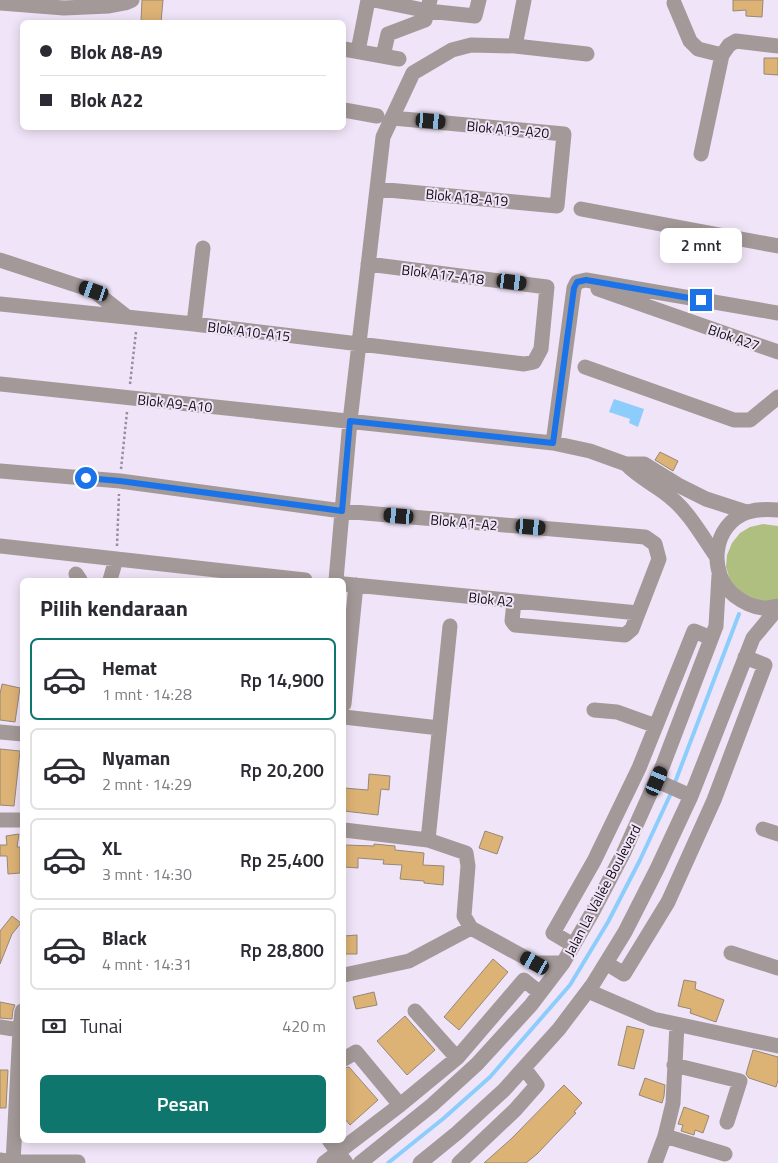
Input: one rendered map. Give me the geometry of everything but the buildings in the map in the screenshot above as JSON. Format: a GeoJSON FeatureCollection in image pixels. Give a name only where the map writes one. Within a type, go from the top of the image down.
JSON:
{"type":"FeatureCollection","features":[{"type":"Feature","properties":{"kind":"street"},"geometry":{"type":"LineString","coordinates":[[0,3],[64,8],[109,6],[132,0]]}},
{"type":"Feature","properties":{"kind":"street"},"geometry":{"type":"LineString","coordinates":[[368,0],[351,50],[399,59]]}},
{"type":"Feature","properties":{"kind":"street"},"geometry":{"type":"LineString","coordinates":[[374,0],[429,5],[476,16],[479,0]]}},
{"type":"Feature","properties":{"kind":"street"},"geometry":{"type":"LineString","coordinates":[[515,46],[524,0]]}},
{"type":"Feature","properties":{"kind":"street"},"geometry":{"type":"LineString","coordinates":[[674,3],[690,41],[698,49],[722,55]]}},
{"type":"Feature","properties":{"kind":"street"},"geometry":{"type":"LineString","coordinates":[[383,56],[388,34],[425,20],[429,5]]}},
{"type":"Feature","properties":{"kind":"street"},"geometry":{"type":"LineString","coordinates":[[701,154],[722,55],[729,45],[736,41],[778,46]]}},
{"type":"Feature","properties":{"kind":"street"},"geometry":{"type":"LineString","coordinates":[[336,578],[350,421],[383,137],[414,73],[452,50],[471,45],[515,46],[587,54]]}},
{"type":"Feature","properties":{"kind":"street"},"geometry":{"type":"LineString","coordinates":[[346,110],[377,116]]}},
{"type":"Feature","properties":{"kind":"street","name":"Blok A19-A20"},"geometry":{"type":"LineString","coordinates":[[393,118],[564,134],[557,206]]}},
{"type":"Feature","properties":{"kind":"street","name":"Blok A18-A19"},"geometry":{"type":"LineString","coordinates":[[377,189],[557,206]]}},
{"type":"Feature","properties":{"kind":"street"},"geometry":{"type":"LineString","coordinates":[[581,209],[778,246]]}},
{"type":"Feature","properties":{"kind":"street"},"geometry":{"type":"LineString","coordinates":[[194,324],[203,248]]}},
{"type":"Feature","properties":{"kind":"street"},"geometry":{"type":"LineString","coordinates":[[0,260],[94,291],[133,318]]}},
{"type":"Feature","properties":{"kind":"street","name":"Blok A17-A18"},"geometry":{"type":"LineString","coordinates":[[368,264],[547,287],[541,349],[534,362],[524,364]]}},
{"type":"Feature","properties":{"kind":"street"},"geometry":{"type":"LineString","coordinates":[[553,443],[574,288],[581,281],[778,313]]}},
{"type":"Feature","properties":{"kind":"street","name":"Blok A27"},"geometry":{"type":"LineString","coordinates":[[581,281],[778,352]]}},
{"type":"Feature","properties":{"kind":"street","name":"Blok A10-A15"},"geometry":{"type":"LineString","coordinates":[[0,304],[194,324],[524,364]]}},
{"type":"Feature","properties":{"kind":"street"},"geometry":{"type":"LineString","coordinates":[[585,367],[734,420],[750,420],[778,396]]}},
{"type":"Feature","properties":{"kind":"street","name":"Blok A9-A10"},"geometry":{"type":"LineString","coordinates":[[0,384],[553,443],[590,451],[626,464],[644,464],[674,490]]}},
{"type":"Feature","properties":{"kind":"street","name":"Blok A1-A2"},"geometry":{"type":"LineString","coordinates":[[0,471],[120,481],[342,511],[645,537],[655,544],[659,558],[638,613]]}},
{"type":"Feature","properties":{"kind":"street"},"geometry":{"type":"LineString","coordinates":[[674,490],[746,512]]}},
{"type":"Feature","properties":{"kind":"street"},"geometry":{"type":"LineString","coordinates":[[674,490],[682,508],[716,556]]}},
{"type":"Feature","properties":{"kind":"street"},"geometry":{"type":"LineString","coordinates":[[716,556],[720,538],[730,523],[746,512],[774,507]]}},
{"type":"Feature","properties":{"kind":"street"},"geometry":{"type":"LineString","coordinates":[[0,546],[287,578]]}},
{"type":"Feature","properties":{"kind":"street","name":"Jalan La Vallée Boulevard"},"geometry":{"type":"LineString","coordinates":[[360,1163],[432,1105],[477,1064],[540,993],[563,962],[592,913],[624,852],[657,781],[716,626],[718,575],[716,556]]}},
{"type":"Feature","properties":{"kind":"street"},"geometry":{"type":"LineString","coordinates":[[111,578],[116,559]]}},
{"type":"Feature","properties":{"kind":"street"},"geometry":{"type":"LineString","coordinates":[[718,575],[728,591],[743,603],[761,608],[778,607]]}},
{"type":"Feature","properties":{"kind":"street"},"geometry":{"type":"LineString","coordinates":[[346,664],[350,585]]}},
{"type":"Feature","properties":{"kind":"street","name":"Blok A2"},"geometry":{"type":"LineString","coordinates":[[350,585],[638,613]]}},
{"type":"Feature","properties":{"kind":"street"},"geometry":{"type":"LineString","coordinates":[[514,602],[512,621],[515,625],[626,634],[632,630],[638,613]]}},
{"type":"Feature","properties":{"kind":"street"},"geometry":{"type":"LineString","coordinates":[[420,1163],[457,1133],[504,1090],[559,1029],[591,988],[625,932],[692,796],[753,638],[778,607]]}},
{"type":"Feature","properties":{"kind":"street"},"geometry":{"type":"LineString","coordinates":[[428,840],[450,626]]}},
{"type":"Feature","properties":{"kind":"street"},"geometry":{"type":"LineString","coordinates":[[573,945],[553,933],[594,862],[639,768],[694,631],[711,638]]}},
{"type":"Feature","properties":{"kind":"street"},"geometry":{"type":"LineString","coordinates":[[606,963],[624,974],[668,902],[714,800],[766,665],[745,657]]}},
{"type":"Feature","properties":{"kind":"street"},"geometry":{"type":"LineString","coordinates":[[594,710],[616,712],[656,726]]}},
{"type":"Feature","properties":{"kind":"street"},"geometry":{"type":"LineString","coordinates":[[346,717],[439,728]]}},
{"type":"Feature","properties":{"kind":"street"},"geometry":{"type":"LineString","coordinates":[[0,732],[20,734]]}},
{"type":"Feature","properties":{"kind":"street"},"geometry":{"type":"LineString","coordinates":[[657,781],[692,796]]}},
{"type":"Feature","properties":{"kind":"street"},"geometry":{"type":"LineString","coordinates":[[0,820],[20,820]]}},
{"type":"Feature","properties":{"kind":"street"},"geometry":{"type":"LineString","coordinates":[[763,829],[778,834]]}},
{"type":"Feature","properties":{"kind":"street"},"geometry":{"type":"LineString","coordinates":[[346,830],[428,840],[466,853],[468,866],[464,916],[471,928],[535,963],[563,962]]}},
{"type":"Feature","properties":{"kind":"street"},"geometry":{"type":"LineString","coordinates":[[346,975],[409,962],[471,928]]}},
{"type":"Feature","properties":{"kind":"street"},"geometry":{"type":"LineString","coordinates":[[730,953],[778,968]]}},
{"type":"Feature","properties":{"kind":"street"},"geometry":{"type":"LineString","coordinates":[[324,1163],[343,1157],[400,1105],[457,1058],[524,980],[540,993]]}},
{"type":"Feature","properties":{"kind":"street"},"geometry":{"type":"LineString","coordinates":[[591,988],[653,1019],[778,1046]]}},
{"type":"Feature","properties":{"kind":"street"},"geometry":{"type":"LineString","coordinates":[[415,1011],[457,1058]]}},
{"type":"Feature","properties":{"kind":"street"},"geometry":{"type":"LineString","coordinates":[[655,1163],[665,1136],[673,1103],[677,1025]]}},
{"type":"Feature","properties":{"kind":"street"},"geometry":{"type":"LineString","coordinates":[[0,1027],[20,1030]]}},
{"type":"Feature","properties":{"kind":"street"},"geometry":{"type":"LineString","coordinates":[[20,1041],[9,1162],[78,1162]]}},
{"type":"Feature","properties":{"kind":"street"},"geometry":{"type":"LineString","coordinates":[[346,1058],[356,1052],[400,1105]]}},
{"type":"Feature","properties":{"kind":"street"},"geometry":{"type":"LineString","coordinates":[[674,1065],[740,1082],[727,1122]]}},
{"type":"Feature","properties":{"kind":"street"},"geometry":{"type":"LineString","coordinates":[[459,1163],[516,1110],[537,1085],[524,1068]]}},
{"type":"Feature","properties":{"kind":"street"},"geometry":{"type":"LineString","coordinates":[[665,1136],[725,1154]]}},
{"type":"Feature","properties":{"kind":"street"},"geometry":{"type":"LineString","coordinates":[[331,1143],[343,1157]]}},
{"type":"Feature","properties":{"kind":"path"},"geometry":{"type":"LineString","coordinates":[[116,559],[133,318]]}},
{"type":"Feature","properties":{"kind":"green space"},"geometry":{"type":"Polygon","coordinates":[[[763,524],[778,526],[778,600],[762,602],[738,591],[730,580],[726,567],[727,555],[732,543],[740,533],[750,527],[763,524]]]}},
{"type":"Feature","properties":{"kind":"water"},"geometry":{"type":"Polygon","coordinates":[[[614,399],[644,409],[638,427],[629,423],[630,419],[609,412],[614,399]]]}},
{"type":"Feature","properties":{"kind":"waterway"},"geometry":{"type":"LineString","coordinates":[[674,785],[739,614]]}},
{"type":"Feature","properties":{"kind":"waterway"},"geometry":{"type":"LineString","coordinates":[[388,1163],[444,1118],[490,1077],[570,985],[608,922],[640,860],[672,791]]}},
{"type":"Feature","properties":{"kind":"route"},"geometry":{"type":"LineString","coordinates":[[86,478],[342,511],[350,421],[553,443],[574,288],[577,282],[586,280],[701,300]]}}]}
